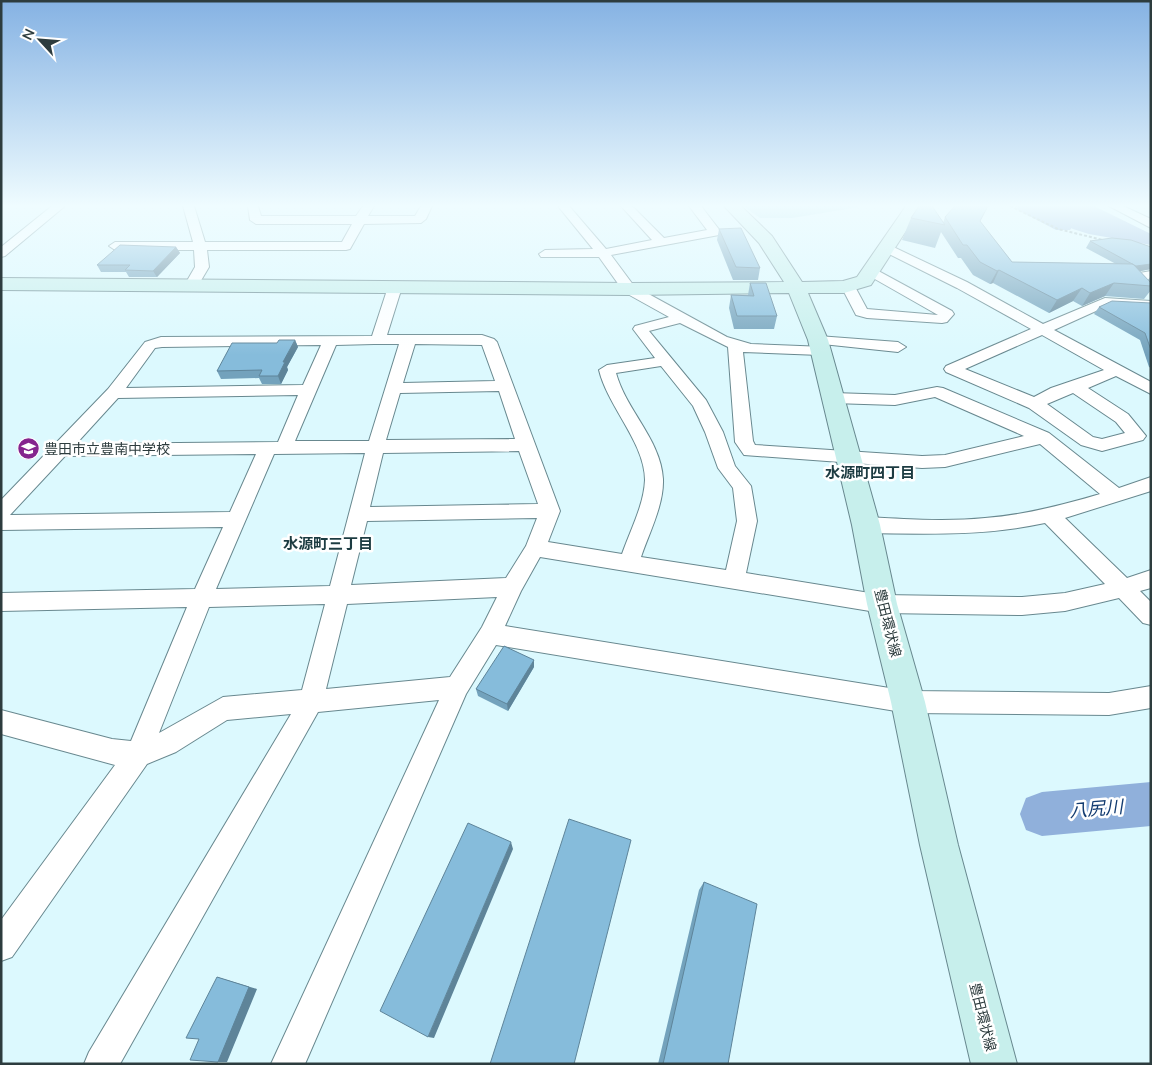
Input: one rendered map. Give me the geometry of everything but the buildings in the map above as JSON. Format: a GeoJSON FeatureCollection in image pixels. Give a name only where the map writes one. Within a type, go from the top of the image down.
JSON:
{"type":"FeatureCollection","features":[{"type":"Feature","properties":{"kind":"street"},"geometry":{"type":"LineString","coordinates":[[191,286],[202,266],[201,256]]}},
{"type":"Feature","properties":{"kind":"street"},"geometry":{"type":"LineString","coordinates":[[605,256],[628,289],[722,340],[750,349],[774,351],[819,345],[898,347]]}},
{"type":"Feature","properties":{"kind":"street","name":"豊田環状線"},"geometry":{"type":"LineString","coordinates":[[776,256],[796,287],[819,345],[850,459],[882,604],[908,702],[939,845],[994,1064]]}},
{"type":"Feature","properties":{"kind":"street"},"geometry":{"type":"LineString","coordinates":[[1,284],[628,289],[848,286],[864,281],[882,256]]}},
{"type":"Feature","properties":{"kind":"street"},"geometry":{"type":"LineString","coordinates":[[903,256],[962,284],[1045,330],[1118,363],[1151,373]]}},
{"type":"Feature","properties":{"kind":"street"},"geometry":{"type":"LineString","coordinates":[[848,286],[861,312],[935,319],[942,319],[946,314],[871,271]]}},
{"type":"Feature","properties":{"kind":"street"},"geometry":{"type":"LineString","coordinates":[[1151,275],[1133,278],[1151,298]]}},
{"type":"Feature","properties":{"kind":"street"},"geometry":{"type":"LineString","coordinates":[[378,341],[396,287]]}},
{"type":"Feature","properties":{"kind":"street"},"geometry":{"type":"LineString","coordinates":[[1076,387],[1122,418],[1137,436],[1102,445],[1087,441],[1036,404],[952,369],[1045,330],[1105,302],[1151,305]]}},
{"type":"Feature","properties":{"kind":"street"},"geometry":{"type":"LineString","coordinates":[[681,318],[640,329],[700,404],[714,432],[726,468],[742,486],[747,521],[734,580]]}},
{"type":"Feature","properties":{"kind":"street"},"geometry":{"type":"LineString","coordinates":[[1,512],[114,392],[150,345],[161,342],[482,339],[490,342],[550,511],[535,548],[512,587],[490,634],[457,687],[288,1064]]}},
{"type":"Feature","properties":{"kind":"street"},"geometry":{"type":"LineString","coordinates":[[1,946],[138,755],[236,518],[308,390],[330,341]]}},
{"type":"Feature","properties":{"kind":"street"},"geometry":{"type":"LineString","coordinates":[[101,1064],[312,702],[376,446],[408,341]]}},
{"type":"Feature","properties":{"kind":"street"},"geometry":{"type":"LineString","coordinates":[[735,344],[744,442],[750,451],[896,462],[945,461],[1043,437]]}},
{"type":"Feature","properties":{"kind":"street"},"geometry":{"type":"LineString","coordinates":[[629,563],[654,480],[651,461],[618,400],[607,370],[664,361]]}},
{"type":"Feature","properties":{"kind":"street"},"geometry":{"type":"LineString","coordinates":[[1036,404],[1057,392],[1076,387],[1118,363]]}},
{"type":"Feature","properties":{"kind":"street"},"geometry":{"type":"LineString","coordinates":[[1118,363],[1151,389]]}},
{"type":"Feature","properties":{"kind":"street"},"geometry":{"type":"LineString","coordinates":[[394,388],[506,386]]}},
{"type":"Feature","properties":{"kind":"street"},"geometry":{"type":"LineString","coordinates":[[114,392],[308,390]]}},
{"type":"Feature","properties":{"kind":"street"},"geometry":{"type":"LineString","coordinates":[[833,398],[895,400],[937,392],[1043,437],[1116,496]]}},
{"type":"Feature","properties":{"kind":"street"},"geometry":{"type":"LineString","coordinates":[[61,450],[527,445]]}},
{"type":"Feature","properties":{"kind":"street"},"geometry":{"type":"LineString","coordinates":[[866,525],[948,528],[986,526],[1048,514],[1116,496],[1151,484]]}},
{"type":"Feature","properties":{"kind":"street"},"geometry":{"type":"LineString","coordinates":[[360,514],[550,511]]}},
{"type":"Feature","properties":{"kind":"street"},"geometry":{"type":"LineString","coordinates":[[1048,514],[1151,616]]}},
{"type":"Feature","properties":{"kind":"street"},"geometry":{"type":"LineString","coordinates":[[1,523],[236,518]]}},
{"type":"Feature","properties":{"kind":"street"},"geometry":{"type":"LineString","coordinates":[[535,548],[882,604],[1022,606],[1065,602],[1124,588],[1151,579]]}},
{"type":"Feature","properties":{"kind":"street"},"geometry":{"type":"LineString","coordinates":[[1,602],[339,596],[512,587]]}},
{"type":"Feature","properties":{"kind":"street"},"geometry":{"type":"LineString","coordinates":[[490,634],[574,646],[908,702],[1109,704],[1151,697]]}},
{"type":"Feature","properties":{"kind":"street"},"geometry":{"type":"LineString","coordinates":[[1,722],[112,752],[138,755],[167,743],[223,709],[457,687]]}},
{"type":"Feature","properties":{"kind":"waterway","name":"八尻川"},"geometry":{"type":"LineString","coordinates":[[1042,814],[1151,804]]}},
{"type":"Feature","properties":{"kind":"place","name":"豊田市立豊南中学校"},"geometry":{"type":"Point","coordinates":[28,449]}},
{"type":"Feature","properties":{"kind":"district","name":"水源町四丁目"},"geometry":{"type":"Point","coordinates":[870,473]}},
{"type":"Feature","properties":{"kind":"district","name":"水源町三丁目"},"geometry":{"type":"Point","coordinates":[328,544]}}]}
